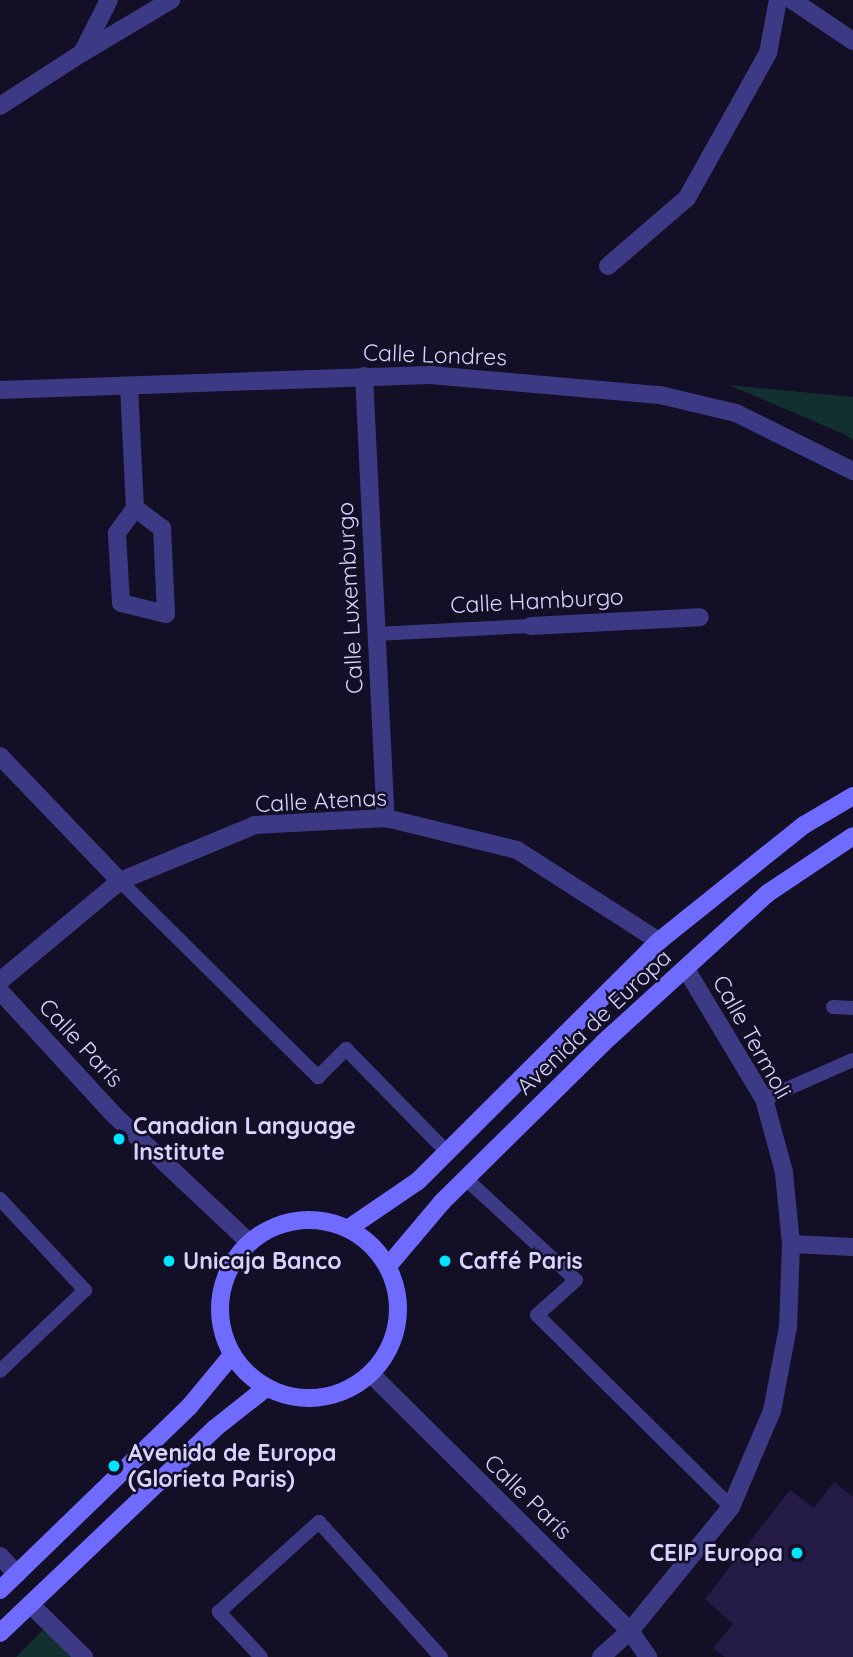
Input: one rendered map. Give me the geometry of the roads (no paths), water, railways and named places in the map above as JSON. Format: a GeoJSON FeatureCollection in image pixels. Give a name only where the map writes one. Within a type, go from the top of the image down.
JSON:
{"type":"FeatureCollection","features":[{"type":"Feature","properties":{"kind":"main road"},"geometry":{"type":"LineString","coordinates":[[349,1228],[403,1194],[659,942],[804,825],[853,796]]}},
{"type":"Feature","properties":{"kind":"main road","name":"Avenida de Europa"},"geometry":{"type":"LineString","coordinates":[[388,1266],[466,1179],[768,893],[853,836]]}},
{"type":"Feature","properties":{"kind":"main road"},"geometry":{"type":"LineString","coordinates":[[297,1220],[323,1220],[349,1228],[388,1266],[397,1294],[398,1323],[388,1351],[371,1374],[347,1390],[320,1398],[292,1398],[266,1388],[232,1354],[221,1326],[220,1295],[230,1267],[249,1242],[271,1228],[297,1220]]}},
{"type":"Feature","properties":{"kind":"main road"},"geometry":{"type":"LineString","coordinates":[[0,1591],[190,1407],[232,1354]]}},
{"type":"Feature","properties":{"kind":"main road"},"geometry":{"type":"LineString","coordinates":[[0,1633],[214,1429],[266,1388]]}},
{"type":"Feature","properties":{"kind":"street"},"geometry":{"type":"LineString","coordinates":[[82,53],[109,0]]}},
{"type":"Feature","properties":{"kind":"street"},"geometry":{"type":"LineString","coordinates":[[0,106],[171,0]]}},
{"type":"Feature","properties":{"kind":"street"},"geometry":{"type":"LineString","coordinates":[[608,266],[687,198],[768,53],[778,0]]}},
{"type":"Feature","properties":{"kind":"street"},"geometry":{"type":"LineString","coordinates":[[792,0],[853,41]]}},
{"type":"Feature","properties":{"kind":"street","name":"Calle Londres"},"geometry":{"type":"LineString","coordinates":[[0,390],[430,375],[660,395],[736,414],[853,471]]}},
{"type":"Feature","properties":{"kind":"street","name":"Calle Luxemburgo"},"geometry":{"type":"LineString","coordinates":[[364,376],[386,818]]}},
{"type":"Feature","properties":{"kind":"street"},"geometry":{"type":"LineString","coordinates":[[129,386],[135,508],[117,533],[121,603],[166,614],[162,528],[135,508]]}},
{"type":"Feature","properties":{"kind":"street","name":"Calle Hamburgo"},"geometry":{"type":"LineString","coordinates":[[531,626],[700,617]]}},
{"type":"Feature","properties":{"kind":"street"},"geometry":{"type":"LineString","coordinates":[[0,756],[120,881]]}},
{"type":"Feature","properties":{"kind":"street","name":"Calle Atenas"},"geometry":{"type":"LineString","coordinates":[[0,981],[120,881],[255,825],[386,818],[517,850],[659,942]]}},
{"type":"Feature","properties":{"kind":"street","name":"Calle Termoli"},"geometry":{"type":"LineString","coordinates":[[601,1657],[630,1631],[731,1507],[772,1411],[788,1327],[792,1244],[784,1172],[764,1099],[686,969]]}},
{"type":"Feature","properties":{"kind":"street","name":"Calle París"},"geometry":{"type":"LineString","coordinates":[[0,991],[113,1114],[249,1242]]}},
{"type":"Feature","properties":{"kind":"street"},"geometry":{"type":"LineString","coordinates":[[792,1244],[853,1247]]}},
{"type":"Feature","properties":{"kind":"street","name":"Calle París"},"geometry":{"type":"LineString","coordinates":[[371,1374],[630,1631],[648,1657]]}},
{"type":"Feature","properties":{"kind":"street"},"geometry":{"type":"LineString","coordinates":[[0,1556],[17,1574]]}},
{"type":"Feature","properties":{"kind":"street"},"geometry":{"type":"LineString","coordinates":[[30,1604],[84,1657]]}},
{"type":"Feature","properties":{"kind":"lane","name":"Calle Hamburgo"},"geometry":{"type":"LineString","coordinates":[[376,634],[531,626]]}},
{"type":"Feature","properties":{"kind":"lane"},"geometry":{"type":"LineString","coordinates":[[120,881],[318,1077],[346,1049],[447,1152]]}},
{"type":"Feature","properties":{"kind":"lane"},"geometry":{"type":"LineString","coordinates":[[833,1007],[853,1008]]}},
{"type":"Feature","properties":{"kind":"lane"},"geometry":{"type":"LineString","coordinates":[[764,1099],[853,1060]]}},
{"type":"Feature","properties":{"kind":"lane"},"geometry":{"type":"LineString","coordinates":[[466,1179],[576,1280],[537,1315],[731,1507]]}},
{"type":"Feature","properties":{"kind":"lane"},"geometry":{"type":"LineString","coordinates":[[0,1199],[85,1290],[0,1371]]}},
{"type":"Feature","properties":{"kind":"lane"},"geometry":{"type":"LineString","coordinates":[[261,1657],[219,1612],[318,1522],[441,1657]]}},
{"type":"Feature","properties":{"kind":"place","name":"Canadian Language Institute"},"geometry":{"type":"Point","coordinates":[119,1139]}},
{"type":"Feature","properties":{"kind":"place","name":"Unicaja Banco"},"geometry":{"type":"Point","coordinates":[169,1261]}},
{"type":"Feature","properties":{"kind":"place","name":"Caffé Paris"},"geometry":{"type":"Point","coordinates":[445,1261]}},
{"type":"Feature","properties":{"kind":"place","name":"Avenida de Europa (Glorieta Paris)"},"geometry":{"type":"Point","coordinates":[114,1466]}},
{"type":"Feature","properties":{"kind":"place","name":"CEIP Europa"},"geometry":{"type":"Point","coordinates":[797,1553]}}]}
